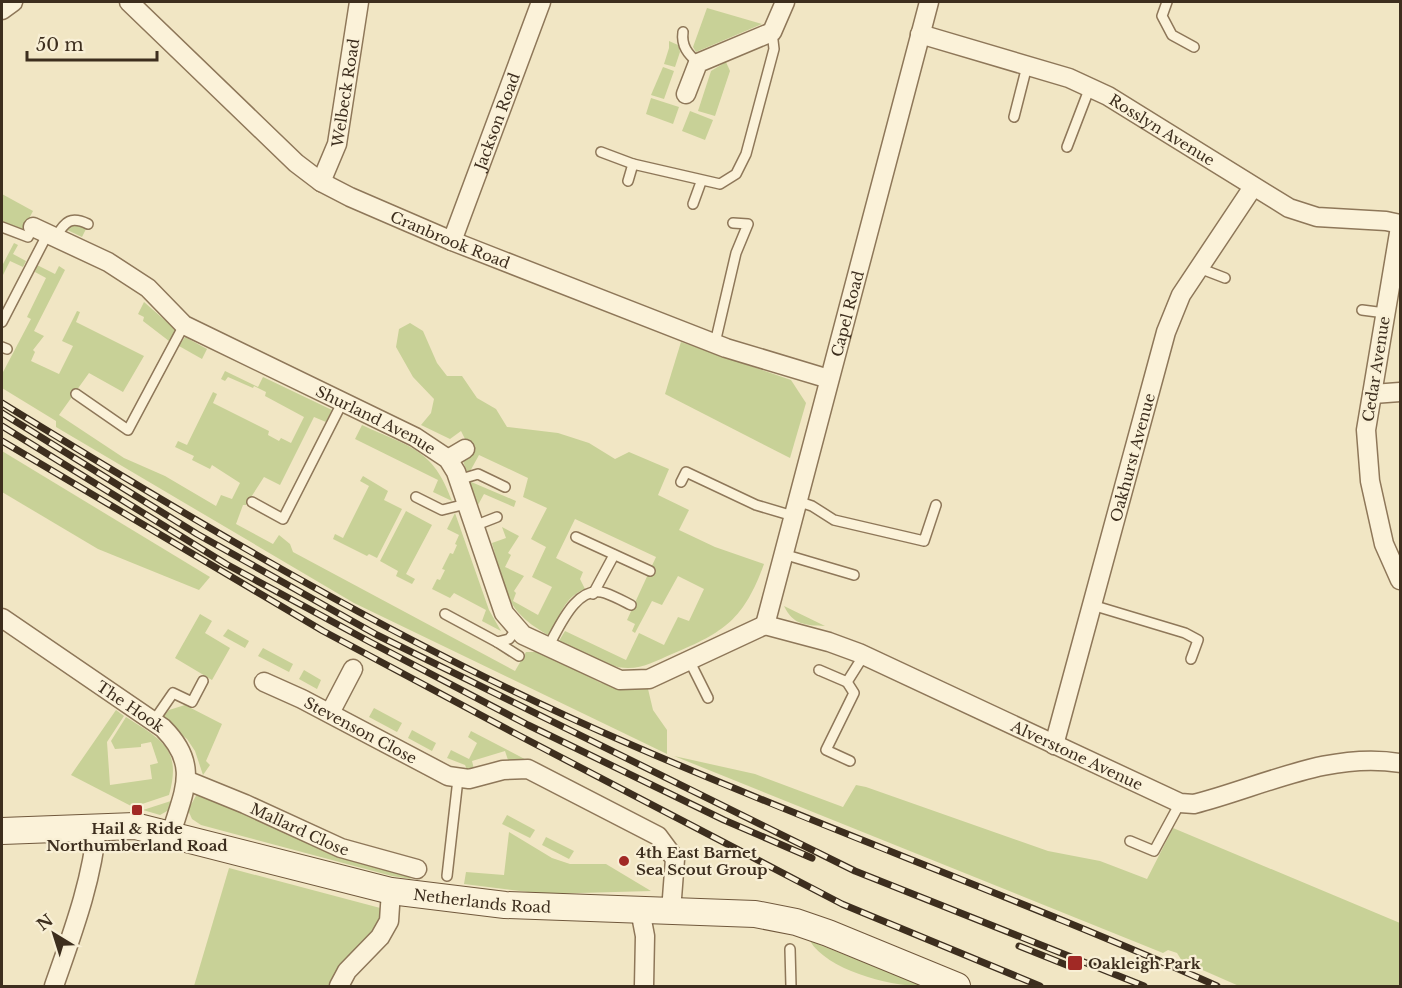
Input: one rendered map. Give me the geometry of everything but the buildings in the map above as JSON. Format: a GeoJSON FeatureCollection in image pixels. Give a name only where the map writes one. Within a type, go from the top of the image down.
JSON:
{"type":"FeatureCollection","features":[{"type":"Feature","properties":{"kind":"street"},"geometry":{"type":"LineString","coordinates":[[2,10],[13,2]]}},
{"type":"Feature","properties":{"kind":"street","name":"Cranbrook Road"},"geometry":{"type":"LineString","coordinates":[[129,2],[296,163],[321,182],[452,242],[715,343],[830,379]]}},
{"type":"Feature","properties":{"kind":"street","name":"Welbeck Road"},"geometry":{"type":"LineString","coordinates":[[321,182],[337,144],[360,2]]}},
{"type":"Feature","properties":{"kind":"street","name":"Jackson Road"},"geometry":{"type":"LineString","coordinates":[[452,242],[541,2]]}},
{"type":"Feature","properties":{"kind":"street"},"geometry":{"type":"LineString","coordinates":[[686,94],[698,63],[772,32],[785,2]]}},
{"type":"Feature","properties":{"kind":"street","name":"Capel Road"},"geometry":{"type":"LineString","coordinates":[[765,625],[929,2]]}},
{"type":"Feature","properties":{"kind":"street","name":"Rosslyn Avenue"},"geometry":{"type":"LineString","coordinates":[[920,34],[1069,78],[1090,87],[1289,208],[1317,217],[1386,221],[1401,225]]}},
{"type":"Feature","properties":{"kind":"street","name":"Oakhurst Avenue"},"geometry":{"type":"LineString","coordinates":[[1054,745],[1166,332],[1181,295],[1253,187]]}},
{"type":"Feature","properties":{"kind":"street","name":"Cedar Avenue"},"geometry":{"type":"LineString","coordinates":[[1401,225],[1366,429],[1370,481],[1384,544],[1401,580]]}},
{"type":"Feature","properties":{"kind":"street","name":"Shurland Avenue"},"geometry":{"type":"LineString","coordinates":[[45,232],[108,262],[148,288],[184,325],[415,437],[448,459],[458,480],[504,613],[523,636],[589,668],[620,680],[650,679],[765,625]]}},
{"type":"Feature","properties":{"kind":"street"},"geometry":{"type":"LineString","coordinates":[[1373,394],[1401,392]]}},
{"type":"Feature","properties":{"kind":"street"},"geometry":{"type":"LineString","coordinates":[[448,459],[465,449]]}},
{"type":"Feature","properties":{"kind":"street","name":"The Hook"},"geometry":{"type":"LineString","coordinates":[[2,618],[153,722],[179,744],[186,760],[186,780],[171,834]]}},
{"type":"Feature","properties":{"kind":"street","name":"Alverstone Avenue"},"geometry":{"type":"LineString","coordinates":[[765,625],[830,642],[864,655],[1180,803]]}},
{"type":"Feature","properties":{"kind":"street"},"geometry":{"type":"LineString","coordinates":[[330,713],[353,669]]}},
{"type":"Feature","properties":{"kind":"street","name":"Stevenson Close"},"geometry":{"type":"LineString","coordinates":[[264,682],[458,779]]}},
{"type":"Feature","properties":{"kind":"street"},"geometry":{"type":"LineString","coordinates":[[1180,803],[1200,803],[1280,776],[1324,766],[1367,762],[1401,763]]}},
{"type":"Feature","properties":{"kind":"street"},"geometry":{"type":"LineString","coordinates":[[458,779],[474,778],[503,770],[528,769],[658,836],[675,859],[671,911]]}},
{"type":"Feature","properties":{"kind":"street","name":"Mallard Close"},"geometry":{"type":"LineString","coordinates":[[186,780],[341,848],[417,869]]}},
{"type":"Feature","properties":{"kind":"street"},"geometry":{"type":"LineString","coordinates":[[54,987],[85,893],[95,852],[97,826]]}},
{"type":"Feature","properties":{"kind":"street","name":"Netherlands Road"},"geometry":{"type":"LineString","coordinates":[[2,831],[135,826],[391,891],[505,905],[755,914],[796,922],[957,987]]}},
{"type":"Feature","properties":{"kind":"street"},"geometry":{"type":"LineString","coordinates":[[339,987],[347,971],[380,937],[389,921],[391,891]]}},
{"type":"Feature","properties":{"kind":"street"},"geometry":{"type":"LineString","coordinates":[[640,910],[645,936],[644,987]]}},
{"type":"Feature","properties":{"kind":"lane"},"geometry":{"type":"LineString","coordinates":[[1167,2],[1162,16],[1172,35],[1194,47]]}},
{"type":"Feature","properties":{"kind":"lane"},"geometry":{"type":"LineString","coordinates":[[683,32],[682,41],[689,55],[698,63]]}},
{"type":"Feature","properties":{"kind":"lane"},"geometry":{"type":"LineString","coordinates":[[601,152],[633,164],[701,182],[720,184],[736,174],[746,154],[774,49],[772,32]]}},
{"type":"Feature","properties":{"kind":"lane"},"geometry":{"type":"LineString","coordinates":[[1014,117],[1028,66]]}},
{"type":"Feature","properties":{"kind":"lane"},"geometry":{"type":"LineString","coordinates":[[1067,147],[1090,87]]}},
{"type":"Feature","properties":{"kind":"lane"},"geometry":{"type":"LineString","coordinates":[[628,181],[633,164]]}},
{"type":"Feature","properties":{"kind":"lane"},"geometry":{"type":"LineString","coordinates":[[693,204],[701,182]]}},
{"type":"Feature","properties":{"kind":"lane"},"geometry":{"type":"LineString","coordinates":[[2,227],[28,237],[75,218],[88,224]]}},
{"type":"Feature","properties":{"kind":"lane"},"geometry":{"type":"LineString","coordinates":[[715,343],[736,253],[748,224],[733,223]]}},
{"type":"Feature","properties":{"kind":"lane"},"geometry":{"type":"LineString","coordinates":[[2,322],[45,232]]}},
{"type":"Feature","properties":{"kind":"lane"},"geometry":{"type":"LineString","coordinates":[[1199,268],[1225,278]]}},
{"type":"Feature","properties":{"kind":"lane"},"geometry":{"type":"LineString","coordinates":[[1362,310],[1385,313]]}},
{"type":"Feature","properties":{"kind":"lane"},"geometry":{"type":"LineString","coordinates":[[76,394],[128,430],[184,325]]}},
{"type":"Feature","properties":{"kind":"lane"},"geometry":{"type":"LineString","coordinates":[[252,502],[283,519],[343,401]]}},
{"type":"Feature","properties":{"kind":"lane"},"geometry":{"type":"LineString","coordinates":[[681,482],[686,472],[756,505],[795,509],[812,506],[834,520],[924,541],[936,505]]}},
{"type":"Feature","properties":{"kind":"lane"},"geometry":{"type":"LineString","coordinates":[[458,480],[478,474],[505,487]]}},
{"type":"Feature","properties":{"kind":"lane"},"geometry":{"type":"LineString","coordinates":[[416,497],[442,510],[466,504]]}},
{"type":"Feature","properties":{"kind":"lane"},"geometry":{"type":"LineString","coordinates":[[473,527],[497,517]]}},
{"type":"Feature","properties":{"kind":"lane"},"geometry":{"type":"LineString","coordinates":[[576,537],[650,571]]}},
{"type":"Feature","properties":{"kind":"lane"},"geometry":{"type":"LineString","coordinates":[[783,554],[854,575]]}},
{"type":"Feature","properties":{"kind":"lane"},"geometry":{"type":"LineString","coordinates":[[593,594],[614,555]]}},
{"type":"Feature","properties":{"kind":"lane"},"geometry":{"type":"LineString","coordinates":[[548,647],[569,609],[584,596],[603,592],[631,605]]}},
{"type":"Feature","properties":{"kind":"lane"},"geometry":{"type":"LineString","coordinates":[[1092,605],[1185,633],[1198,640],[1191,659]]}},
{"type":"Feature","properties":{"kind":"lane"},"geometry":{"type":"LineString","coordinates":[[445,614],[519,656]]}},
{"type":"Feature","properties":{"kind":"lane"},"geometry":{"type":"LineString","coordinates":[[497,642],[509,639],[518,629]]}},
{"type":"Feature","properties":{"kind":"lane"},"geometry":{"type":"LineString","coordinates":[[847,682],[864,655]]}},
{"type":"Feature","properties":{"kind":"lane"},"geometry":{"type":"LineString","coordinates":[[690,662],[708,698]]}},
{"type":"Feature","properties":{"kind":"lane"},"geometry":{"type":"LineString","coordinates":[[819,669],[847,682],[854,693],[826,750],[850,761]]}},
{"type":"Feature","properties":{"kind":"lane"},"geometry":{"type":"LineString","coordinates":[[153,722],[173,693],[192,702],[203,681]]}},
{"type":"Feature","properties":{"kind":"lane"},"geometry":{"type":"LineString","coordinates":[[447,876],[458,779]]}},
{"type":"Feature","properties":{"kind":"lane"},"geometry":{"type":"LineString","coordinates":[[1130,841],[1154,851],[1180,803]]}},
{"type":"Feature","properties":{"kind":"lane"},"geometry":{"type":"LineString","coordinates":[[790,949],[791,987]]}},
{"type":"Feature","properties":{"kind":"green space"},"geometry":{"type":"Polygon","coordinates":[[[707,8],[762,24],[696,52],[693,47],[707,8]]]}},
{"type":"Feature","properties":{"kind":"green space"},"geometry":{"type":"Polygon","coordinates":[[[669,41],[678,45],[680,52],[675,67],[664,64],[669,41]]]}},
{"type":"Feature","properties":{"kind":"green space"},"geometry":{"type":"Polygon","coordinates":[[[726,62],[730,71],[715,116],[698,111],[711,71],[726,62]]]}},
{"type":"Feature","properties":{"kind":"green space"},"geometry":{"type":"Polygon","coordinates":[[[663,67],[674,71],[664,99],[651,95],[663,67]]]}},
{"type":"Feature","properties":{"kind":"green space"},"geometry":{"type":"Polygon","coordinates":[[[651,98],[679,107],[673,124],[646,114],[651,98]]]}},
{"type":"Feature","properties":{"kind":"green space"},"geometry":{"type":"Polygon","coordinates":[[[690,111],[713,120],[705,140],[682,131],[690,111]]]}},
{"type":"Feature","properties":{"kind":"green space"},"geometry":{"type":"Polygon","coordinates":[[[2,194],[33,211],[23,230],[2,221],[2,194]]]}},
{"type":"Feature","properties":{"kind":"green space"},"geometry":{"type":"Polygon","coordinates":[[[69,222],[87,227],[82,237],[63,228],[69,222]]]}},
{"type":"Feature","properties":{"kind":"green space"},"geometry":{"type":"Polygon","coordinates":[[[14,243],[18,245],[13,254],[26,261],[23,267],[10,261],[2,277],[2,266],[14,243]]]}},
{"type":"Feature","properties":{"kind":"green space"},"geometry":{"type":"Polygon","coordinates":[[[37,265],[55,274],[59,266],[65,270],[34,331],[44,336],[33,350],[35,352],[31,361],[59,374],[73,346],[62,341],[77,311],[80,312],[76,322],[144,356],[123,392],[89,373],[59,415],[124,458],[165,476],[216,506],[221,495],[232,499],[240,483],[212,465],[210,469],[192,460],[194,456],[175,447],[178,441],[187,445],[213,392],[217,394],[213,403],[269,431],[268,435],[279,441],[281,438],[291,443],[304,417],[265,396],[266,392],[254,386],[253,388],[228,377],[225,381],[221,379],[225,371],[258,387],[263,377],[332,410],[326,422],[314,417],[280,485],[264,477],[246,505],[243,505],[236,524],[273,544],[279,535],[290,544],[293,552],[515,671],[526,652],[541,652],[601,683],[648,689],[653,710],[667,730],[667,754],[354,603],[56,427],[56,421],[2,388],[2,374],[31,319],[27,317],[46,278],[35,272],[37,265]]]}},
{"type":"Feature","properties":{"kind":"green space"},"geometry":{"type":"Polygon","coordinates":[[[144,302],[176,330],[169,341],[143,321],[144,317],[138,314],[144,302]]]}},
{"type":"Feature","properties":{"kind":"green space"},"geometry":{"type":"Polygon","coordinates":[[[410,323],[423,331],[437,363],[447,376],[462,376],[477,398],[496,409],[507,427],[558,433],[589,443],[615,459],[629,452],[669,469],[658,495],[689,510],[679,530],[715,547],[764,564],[749,598],[740,611],[719,630],[706,638],[656,661],[634,668],[601,662],[559,641],[565,631],[626,660],[639,633],[664,645],[678,617],[689,621],[704,589],[678,576],[662,605],[652,601],[635,633],[632,631],[635,624],[627,620],[656,557],[575,519],[556,558],[583,572],[580,579],[585,589],[567,602],[550,636],[523,618],[509,598],[504,586],[492,543],[506,538],[502,527],[519,536],[508,553],[511,555],[505,567],[524,576],[514,591],[516,593],[513,601],[538,615],[552,587],[532,577],[546,547],[531,539],[547,508],[523,497],[528,478],[479,455],[468,475],[463,461],[469,447],[461,431],[450,439],[421,425],[431,413],[434,399],[413,377],[396,347],[399,329],[410,323]]]}},
{"type":"Feature","properties":{"kind":"green space"},"geometry":{"type":"Polygon","coordinates":[[[185,337],[207,349],[202,359],[179,346],[185,337]]]}},
{"type":"Feature","properties":{"kind":"green space"},"geometry":{"type":"Polygon","coordinates":[[[681,342],[791,380],[806,403],[790,458],[665,394],[681,342]]]}},
{"type":"Feature","properties":{"kind":"green space"},"geometry":{"type":"Polygon","coordinates":[[[362,425],[418,451],[428,459],[445,483],[452,501],[433,492],[438,480],[355,439],[362,425]]]}},
{"type":"Feature","properties":{"kind":"green space"},"geometry":{"type":"Polygon","coordinates":[[[2,451],[210,577],[199,590],[98,549],[2,492],[2,451]]]}},
{"type":"Feature","properties":{"kind":"green space"},"geometry":{"type":"Polygon","coordinates":[[[363,476],[388,491],[384,500],[402,509],[377,558],[369,554],[367,556],[333,539],[335,534],[343,538],[369,486],[360,481],[363,476]]]}},
{"type":"Feature","properties":{"kind":"green space"},"geometry":{"type":"Polygon","coordinates":[[[469,481],[516,501],[514,507],[484,494],[478,505],[469,481]]]}},
{"type":"Feature","properties":{"kind":"green space"},"geometry":{"type":"Polygon","coordinates":[[[406,511],[432,525],[406,574],[415,579],[412,584],[396,576],[398,571],[380,561],[406,511]]]}},
{"type":"Feature","properties":{"kind":"green space"},"geometry":{"type":"Polygon","coordinates":[[[455,513],[489,610],[501,631],[482,621],[486,610],[454,593],[450,598],[432,589],[437,579],[440,580],[445,570],[442,569],[457,545],[455,544],[459,535],[447,529],[455,513]]]}},
{"type":"Feature","properties":{"kind":"green space"},"geometry":{"type":"Polygon","coordinates":[[[784,606],[825,626],[800,623],[791,617],[784,606]]]}},
{"type":"Feature","properties":{"kind":"green space"},"geometry":{"type":"Polygon","coordinates":[[[200,614],[212,621],[205,633],[230,648],[212,680],[175,658],[200,614]]]}},
{"type":"Feature","properties":{"kind":"green space"},"geometry":{"type":"Polygon","coordinates":[[[228,629],[249,641],[245,648],[223,636],[228,629]]]}},
{"type":"Feature","properties":{"kind":"green space"},"geometry":{"type":"Polygon","coordinates":[[[263,648],[293,664],[289,672],[258,656],[263,648]]]}},
{"type":"Feature","properties":{"kind":"green space"},"geometry":{"type":"Polygon","coordinates":[[[304,670],[321,680],[317,689],[299,679],[304,670]]]}},
{"type":"Feature","properties":{"kind":"green space"},"geometry":{"type":"Polygon","coordinates":[[[185,705],[222,724],[206,761],[210,765],[203,775],[195,751],[187,739],[162,718],[169,710],[185,705]]]}},
{"type":"Feature","properties":{"kind":"green space"},"geometry":{"type":"Polygon","coordinates":[[[374,708],[402,723],[397,732],[369,717],[374,708]]]}},
{"type":"Feature","properties":{"kind":"green space"},"geometry":{"type":"Polygon","coordinates":[[[116,710],[124,716],[107,742],[110,785],[152,779],[150,765],[158,763],[151,742],[141,744],[141,747],[115,749],[111,741],[126,717],[150,732],[166,747],[171,756],[173,767],[169,795],[133,807],[71,775],[116,710]]]}},
{"type":"Feature","properties":{"kind":"green space"},"geometry":{"type":"Polygon","coordinates":[[[412,730],[436,743],[432,751],[408,738],[412,730]]]}},
{"type":"Feature","properties":{"kind":"green space"},"geometry":{"type":"Polygon","coordinates":[[[471,731],[538,766],[509,763],[505,751],[472,761],[475,773],[469,774],[465,765],[447,758],[451,750],[469,759],[477,743],[468,737],[471,731]]]}},
{"type":"Feature","properties":{"kind":"green space"},"geometry":{"type":"Polygon","coordinates":[[[674,756],[755,774],[843,807],[856,785],[866,787],[1048,851],[1100,861],[1147,879],[1173,828],[1400,923],[1400,986],[1239,986],[1182,961],[1177,953],[1168,950],[1163,953],[674,756]]]}},
{"type":"Feature","properties":{"kind":"green space"},"geometry":{"type":"Polygon","coordinates":[[[197,794],[405,872],[411,879],[392,876],[201,825],[192,819],[188,810],[197,794]]]}},
{"type":"Feature","properties":{"kind":"green space"},"geometry":{"type":"Polygon","coordinates":[[[174,800],[169,810],[160,815],[143,810],[174,800]]]}},
{"type":"Feature","properties":{"kind":"green space"},"geometry":{"type":"Polygon","coordinates":[[[507,815],[535,830],[530,838],[502,824],[507,815]]]}},
{"type":"Feature","properties":{"kind":"green space"},"geometry":{"type":"Polygon","coordinates":[[[509,832],[552,858],[570,864],[606,864],[651,891],[544,894],[464,884],[466,872],[504,875],[509,832]]]}},
{"type":"Feature","properties":{"kind":"green space"},"geometry":{"type":"Polygon","coordinates":[[[546,837],[574,851],[569,859],[542,845],[546,837]]]}},
{"type":"Feature","properties":{"kind":"green space"},"geometry":{"type":"Polygon","coordinates":[[[229,868],[384,909],[382,920],[331,986],[194,986],[229,868]]]}},
{"type":"Feature","properties":{"kind":"green space"},"geometry":{"type":"Polygon","coordinates":[[[810,941],[923,986],[910,986],[861,975],[830,960],[810,941]]]}},
{"type":"Feature","properties":{"kind":"railway"},"geometry":{"type":"LineString","coordinates":[[2,403],[154,495],[308,584],[466,668],[627,743],[700,774],[1144,954],[1217,986]]}},
{"type":"Feature","properties":{"kind":"railway"},"geometry":{"type":"LineString","coordinates":[[2,413],[197,534],[377,635],[855,871],[1144,986]]}},
{"type":"Feature","properties":{"kind":"railway"},"geometry":{"type":"LineString","coordinates":[[2,426],[226,564],[370,642],[528,725],[724,820],[812,858]]}},
{"type":"Feature","properties":{"kind":"railway"},"geometry":{"type":"LineString","coordinates":[[2,441],[323,631],[518,735],[842,904],[1040,986]]}},
{"type":"Feature","properties":{"kind":"railway"},"geometry":{"type":"LineString","coordinates":[[1019,946],[1069,966]]}},
{"type":"Feature","properties":{"kind":"place","name":"Hail & Ride Northumberland Road"},"geometry":{"type":"Point","coordinates":[137,810]}},
{"type":"Feature","properties":{"kind":"place","name":"4th East Barnet Sea Scout Group"},"geometry":{"type":"Point","coordinates":[624,861]}},
{"type":"Feature","properties":{"kind":"place","name":"Oakleigh Park"},"geometry":{"type":"Point","coordinates":[1075,963]}}]}
